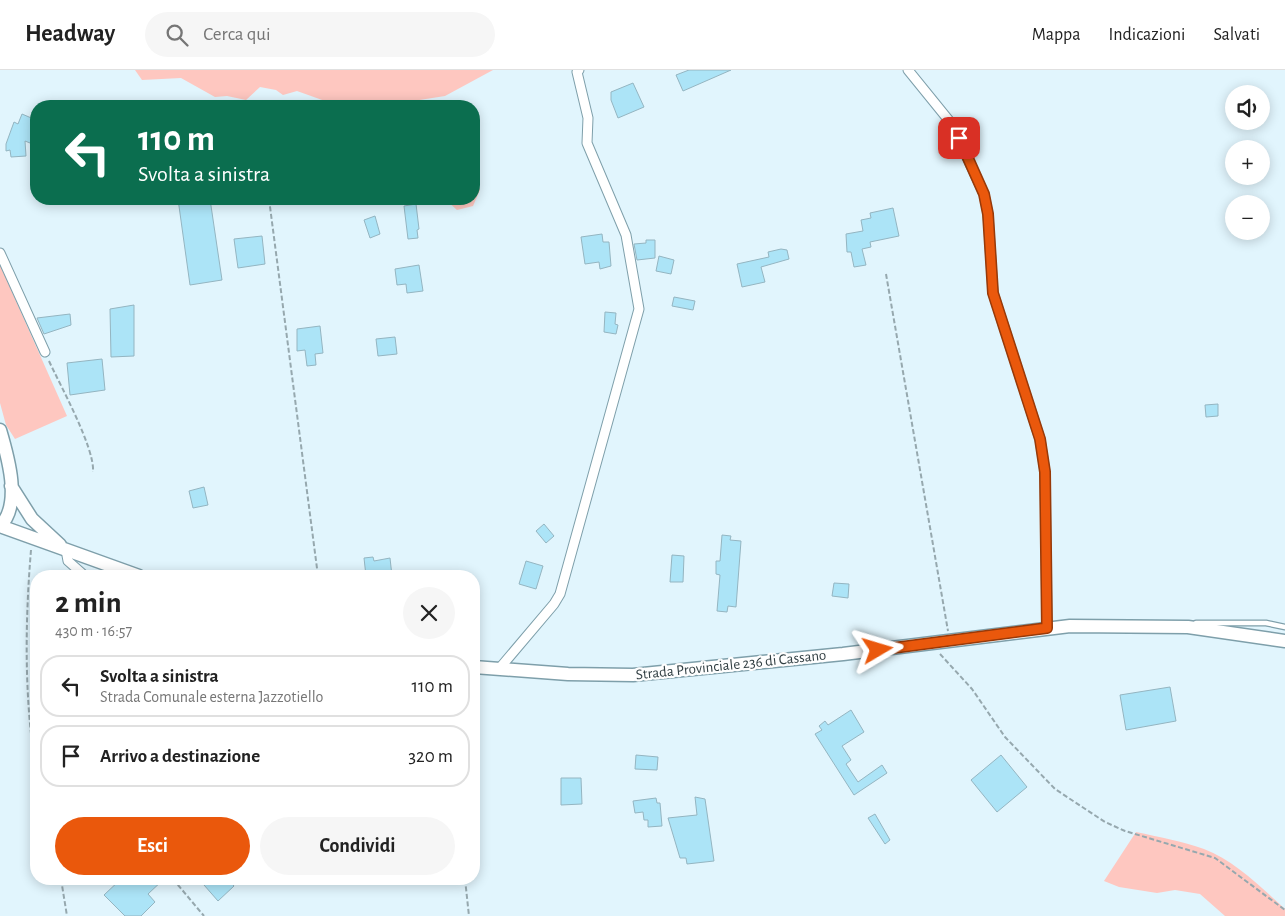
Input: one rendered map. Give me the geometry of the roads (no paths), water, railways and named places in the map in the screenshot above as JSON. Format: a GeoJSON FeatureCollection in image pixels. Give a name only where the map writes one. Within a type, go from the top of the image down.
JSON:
{"type":"FeatureCollection","features":[{"type":"Feature","properties":{"kind":"main road"},"geometry":{"type":"LineString","coordinates":[[0,430],[11,486],[11,509],[8,519],[0,526],[122,570]]}},
{"type":"Feature","properties":{"kind":"main road"},"geometry":{"type":"LineString","coordinates":[[11,486],[32,519],[66,550]]}},
{"type":"Feature","properties":{"kind":"main road","name":"Strada Provinciale 236 di Cassano"},"geometry":{"type":"LineString","coordinates":[[480,667],[568,674],[634,675],[843,654],[1070,626],[1140,625],[1188,627],[1285,641]]}},
{"type":"Feature","properties":{"kind":"street"},"geometry":{"type":"LineString","coordinates":[[499,669],[560,594],[638,309],[626,236],[587,142],[588,118],[578,81],[577,72],[579,70]]}},
{"type":"Feature","properties":{"kind":"street"},"geometry":{"type":"LineString","coordinates":[[908,70],[951,123],[984,194],[988,214],[993,293],[1040,439],[1045,472],[1047,628]]}},
{"type":"Feature","properties":{"kind":"street"},"geometry":{"type":"LineString","coordinates":[[0,253],[45,352]]}},
{"type":"Feature","properties":{"kind":"street"},"geometry":{"type":"LineString","coordinates":[[66,550],[68,560],[79,570]]}},
{"type":"Feature","properties":{"kind":"lane"},"geometry":{"type":"LineString","coordinates":[[1188,627],[1196,623],[1216,621],[1285,627]]}}]}
